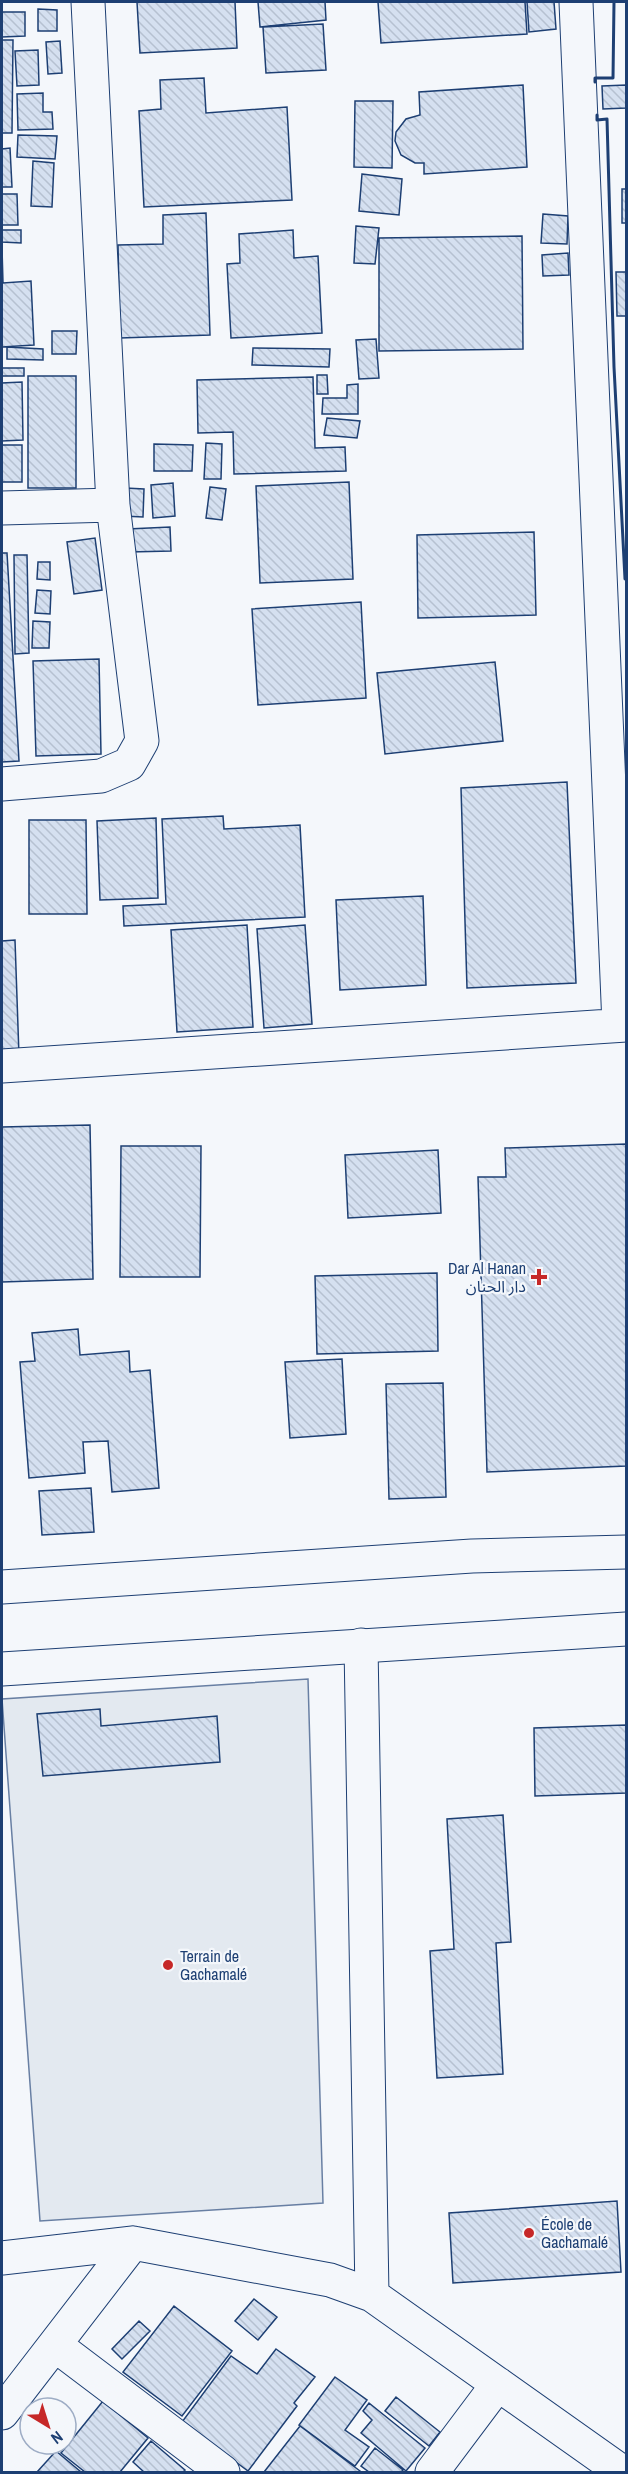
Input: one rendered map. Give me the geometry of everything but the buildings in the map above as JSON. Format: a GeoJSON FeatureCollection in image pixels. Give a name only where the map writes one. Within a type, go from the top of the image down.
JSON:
{"type":"FeatureCollection","features":[{"type":"Feature","properties":{"kind":"street"},"geometry":{"type":"LineString","coordinates":[[2,784],[101,776],[129,764],[142,741],[113,505],[88,2]]}},
{"type":"Feature","properties":{"kind":"street"},"geometry":{"type":"LineString","coordinates":[[2,1066],[623,1025],[576,2]]}},
{"type":"Feature","properties":{"kind":"street"},"geometry":{"type":"LineString","coordinates":[[2,508],[113,505]]}},
{"type":"Feature","properties":{"kind":"street"},"geometry":{"type":"LineString","coordinates":[[2,1587],[472,1556],[627,1552]]}},
{"type":"Feature","properties":{"kind":"street"},"geometry":{"type":"LineString","coordinates":[[2,1669],[627,1629]]}},
{"type":"Feature","properties":{"kind":"street"},"geometry":{"type":"LineString","coordinates":[[361,1645],[372,2295]]}},
{"type":"Feature","properties":{"kind":"street"},"geometry":{"type":"LineString","coordinates":[[2,2413],[133,2243]]}},
{"type":"Feature","properties":{"kind":"street"},"geometry":{"type":"LineString","coordinates":[[2,2258],[133,2243],[330,2280],[372,2295],[622,2472]]}},
{"type":"Feature","properties":{"kind":"street"},"geometry":{"type":"LineString","coordinates":[[55,2345],[223,2472]]}},
{"type":"Feature","properties":{"kind":"street"},"geometry":{"type":"LineString","coordinates":[[432,2472],[498,2384]]}},
{"type":"Feature","properties":{"kind":"shaded area","name":"Terrain de Gachamalé"},"geometry":{"type":"Polygon","coordinates":[[[308,1679],[323,2203],[40,2221],[2,1699],[308,1679]]]}},
{"type":"Feature","properties":{"kind":"wall"},"geometry":{"type":"LineString","coordinates":[[595,82],[595,78],[613,78],[614,2]]}},
{"type":"Feature","properties":{"kind":"wall"},"geometry":{"type":"LineString","coordinates":[[597,115],[597,120],[607,119],[614,367],[625,579]]}},
{"type":"Feature","properties":{"kind":"place","name":"Dar Al Hanan دار الحنان"},"geometry":{"type":"Point","coordinates":[539,1277]}},
{"type":"Feature","properties":{"kind":"place","name":"Terrain de Gachamalé"},"geometry":{"type":"Point","coordinates":[168,1965]}},
{"type":"Feature","properties":{"kind":"place","name":"École de Gachamalé"},"geometry":{"type":"Point","coordinates":[529,2233]}}]}
